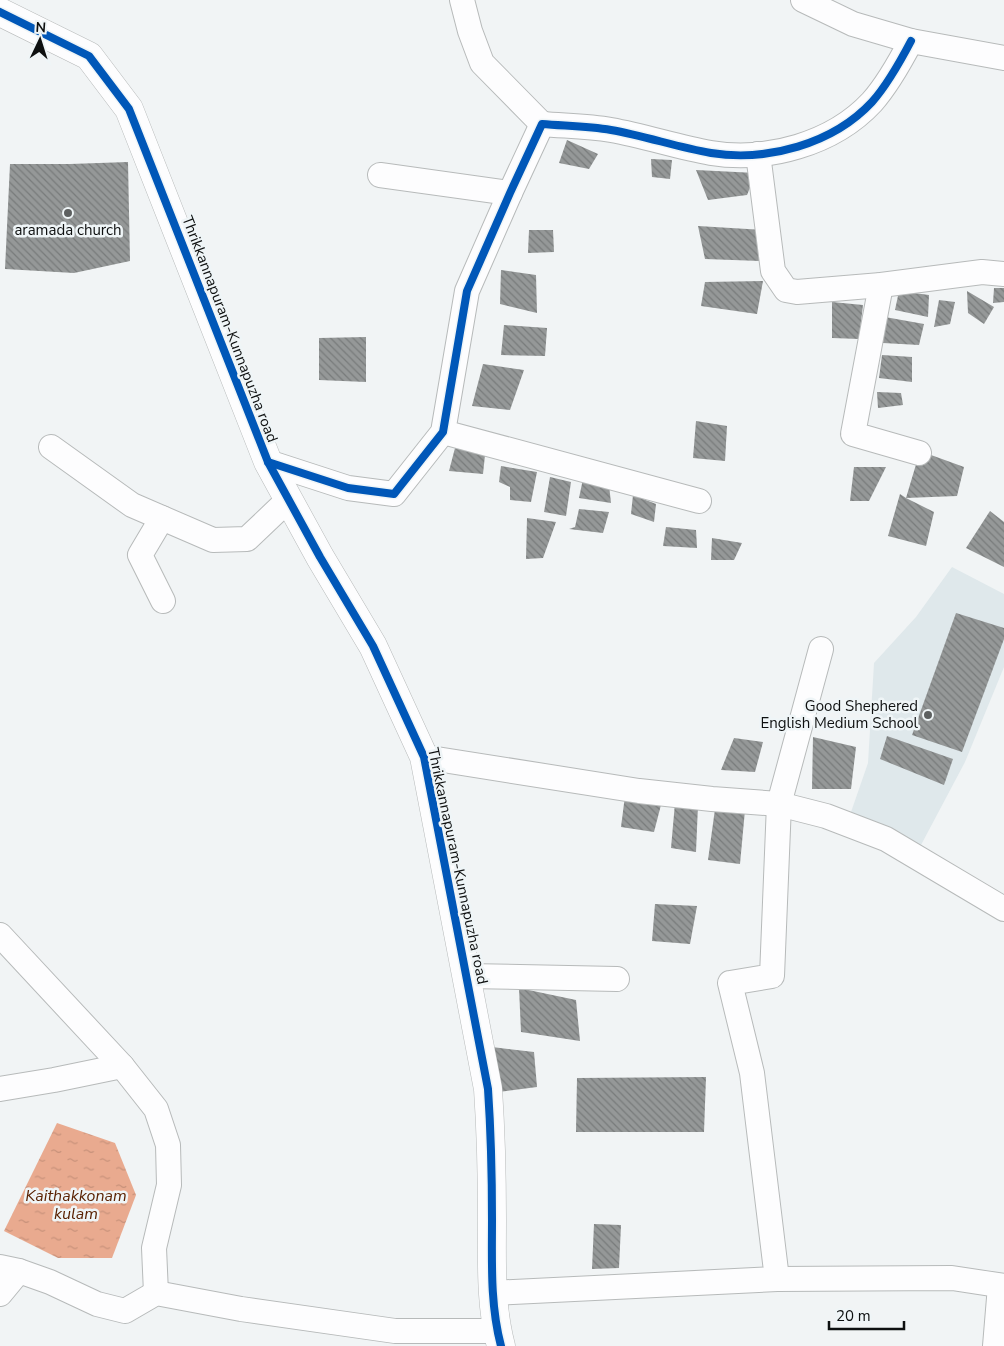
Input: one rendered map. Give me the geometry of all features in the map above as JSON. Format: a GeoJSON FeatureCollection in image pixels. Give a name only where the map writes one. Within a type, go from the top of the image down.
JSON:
{"type":"FeatureCollection","features":[{"type":"Feature","properties":{"kind":"street"},"geometry":{"type":"LineString","coordinates":[[462,0],[470,31],[482,63],[542,124],[610,130],[712,153],[758,154],[775,152],[821,138],[851,122],[873,101],[894,72],[911,41]]}},
{"type":"Feature","properties":{"kind":"street"},"geometry":{"type":"LineString","coordinates":[[803,0],[853,24],[911,41],[1004,58]]}},
{"type":"Feature","properties":{"kind":"street","name":"Thrikkannapuram-Kunnapuzha road"},"geometry":{"type":"LineString","coordinates":[[1,15],[89,56],[129,109],[268,462],[320,557],[374,646],[424,757],[488,1089],[492,1139],[492,1293],[499,1338]]}},
{"type":"Feature","properties":{"kind":"street"},"geometry":{"type":"LineString","coordinates":[[268,462],[348,488],[394,494],[443,432],[467,291],[542,124]]}},
{"type":"Feature","properties":{"kind":"street"},"geometry":{"type":"LineString","coordinates":[[758,154],[773,271],[786,290],[797,292],[881,285],[982,272],[1004,274]]}},
{"type":"Feature","properties":{"kind":"street"},"geometry":{"type":"LineString","coordinates":[[380,175],[510,193]]}},
{"type":"Feature","properties":{"kind":"street"},"geometry":{"type":"LineString","coordinates":[[881,285],[853,434],[919,453]]}},
{"type":"Feature","properties":{"kind":"street"},"geometry":{"type":"LineString","coordinates":[[443,432],[699,500]]}},
{"type":"Feature","properties":{"kind":"street"},"geometry":{"type":"LineString","coordinates":[[51,446],[132,505],[213,540],[247,539],[288,500]]}},
{"type":"Feature","properties":{"kind":"street"},"geometry":{"type":"LineString","coordinates":[[162,518],[140,555],[163,601]]}},
{"type":"Feature","properties":{"kind":"street"},"geometry":{"type":"LineString","coordinates":[[777,1279],[752,1073],[730,983],[772,976],[779,804],[821,649]]}},
{"type":"Feature","properties":{"kind":"street"},"geometry":{"type":"LineString","coordinates":[[424,757],[638,791],[779,804],[826,816],[886,839],[1004,909]]}},
{"type":"Feature","properties":{"kind":"street"},"geometry":{"type":"LineString","coordinates":[[0,935],[122,1066],[156,1110],[168,1145],[169,1185],[154,1248],[156,1293]]}},
{"type":"Feature","properties":{"kind":"street"},"geometry":{"type":"LineString","coordinates":[[467,976],[617,979]]}},
{"type":"Feature","properties":{"kind":"street"},"geometry":{"type":"LineString","coordinates":[[0,1089],[122,1066]]}},
{"type":"Feature","properties":{"kind":"street"},"geometry":{"type":"LineString","coordinates":[[0,1294],[10,1269],[50,1282],[97,1304],[125,1311],[156,1293],[241,1309],[395,1331],[499,1338]]}},
{"type":"Feature","properties":{"kind":"street"},"geometry":{"type":"LineString","coordinates":[[492,1293],[777,1279],[952,1278],[1002,1286],[995,1346]]}},
{"type":"Feature","properties":{"kind":"shaded area","name":"Good Shephered English Medium School"},"geometry":{"type":"Polygon","coordinates":[[[952,567],[1004,594],[1004,667],[965,762],[921,845],[851,812],[868,763],[874,663],[916,617],[952,567]]]}},
{"type":"Feature","properties":{"kind":"water","name":"Kaithakkonam kulam"},"geometry":{"type":"Polygon","coordinates":[[[57,1123],[115,1143],[136,1195],[112,1258],[58,1258],[4,1231],[57,1123]]]}},
{"type":"Feature","properties":{"kind":"building"},"geometry":{"type":"Polygon","coordinates":[[[567,140],[598,154],[589,169],[559,163],[567,140]]]}},
{"type":"Feature","properties":{"kind":"building"},"geometry":{"type":"Polygon","coordinates":[[[651,159],[672,160],[670,179],[652,177],[651,159]]]}},
{"type":"Feature","properties":{"kind":"building","name":"aramada church"},"geometry":{"type":"Polygon","coordinates":[[[128,162],[130,261],[74,273],[5,269],[10,164],[128,162]]]}},
{"type":"Feature","properties":{"kind":"building"},"geometry":{"type":"Polygon","coordinates":[[[696,170],[756,173],[747,195],[708,200],[696,170]]]}},
{"type":"Feature","properties":{"kind":"building"},"geometry":{"type":"Polygon","coordinates":[[[698,226],[764,230],[760,261],[705,259],[698,226]]]}},
{"type":"Feature","properties":{"kind":"building"},"geometry":{"type":"Polygon","coordinates":[[[529,230],[553,230],[554,252],[528,253],[529,230]]]}},
{"type":"Feature","properties":{"kind":"building"},"geometry":{"type":"Polygon","coordinates":[[[501,270],[536,275],[537,313],[500,304],[501,270]]]}},
{"type":"Feature","properties":{"kind":"building"},"geometry":{"type":"Polygon","coordinates":[[[763,281],[757,314],[701,306],[705,282],[763,281]]]}},
{"type":"Feature","properties":{"kind":"building"},"geometry":{"type":"Polygon","coordinates":[[[994,288],[1004,288],[1004,302],[993,303],[994,288]]]}},
{"type":"Feature","properties":{"kind":"building"},"geometry":{"type":"Polygon","coordinates":[[[899,291],[929,295],[928,317],[895,310],[899,291]]]}},
{"type":"Feature","properties":{"kind":"building"},"geometry":{"type":"Polygon","coordinates":[[[967,291],[994,307],[984,324],[968,313],[967,291]]]}},
{"type":"Feature","properties":{"kind":"building"},"geometry":{"type":"Polygon","coordinates":[[[939,300],[955,302],[950,324],[934,327],[939,300]]]}},
{"type":"Feature","properties":{"kind":"building"},"geometry":{"type":"Polygon","coordinates":[[[832,302],[863,305],[859,339],[832,338],[832,302]]]}},
{"type":"Feature","properties":{"kind":"building"},"geometry":{"type":"Polygon","coordinates":[[[885,317],[924,324],[919,345],[883,343],[885,317]]]}},
{"type":"Feature","properties":{"kind":"building"},"geometry":{"type":"Polygon","coordinates":[[[504,325],[547,328],[545,356],[501,355],[504,325]]]}},
{"type":"Feature","properties":{"kind":"building"},"geometry":{"type":"Polygon","coordinates":[[[366,337],[366,382],[319,380],[319,338],[366,337]]]}},
{"type":"Feature","properties":{"kind":"building"},"geometry":{"type":"Polygon","coordinates":[[[882,355],[912,357],[912,382],[879,378],[882,355]]]}},
{"type":"Feature","properties":{"kind":"building"},"geometry":{"type":"Polygon","coordinates":[[[483,364],[524,370],[510,410],[472,406],[483,364]]]}},
{"type":"Feature","properties":{"kind":"building"},"geometry":{"type":"Polygon","coordinates":[[[877,392],[901,393],[903,405],[878,408],[877,392]]]}},
{"type":"Feature","properties":{"kind":"building"},"geometry":{"type":"Polygon","coordinates":[[[696,421],[727,426],[725,461],[693,458],[696,421]]]}},
{"type":"Feature","properties":{"kind":"building"},"geometry":{"type":"Polygon","coordinates":[[[455,448],[485,455],[483,474],[449,471],[455,448]]]}},
{"type":"Feature","properties":{"kind":"building"},"geometry":{"type":"Polygon","coordinates":[[[920,451],[964,467],[957,496],[906,498],[920,451]]]}},
{"type":"Feature","properties":{"kind":"building"},"geometry":{"type":"Polygon","coordinates":[[[501,466],[537,472],[531,502],[510,500],[510,487],[499,482],[501,466]]]}},
{"type":"Feature","properties":{"kind":"building"},"geometry":{"type":"Polygon","coordinates":[[[854,467],[886,467],[869,501],[850,501],[854,467]]]}},
{"type":"Feature","properties":{"kind":"building"},"geometry":{"type":"Polygon","coordinates":[[[550,477],[571,482],[566,516],[544,512],[550,477]]]}},
{"type":"Feature","properties":{"kind":"building"},"geometry":{"type":"Polygon","coordinates":[[[583,479],[609,485],[611,503],[579,498],[583,479]]]}},
{"type":"Feature","properties":{"kind":"building"},"geometry":{"type":"Polygon","coordinates":[[[900,494],[934,512],[926,546],[888,536],[900,494]]]}},
{"type":"Feature","properties":{"kind":"building"},"geometry":{"type":"Polygon","coordinates":[[[633,495],[656,504],[654,522],[631,514],[633,495]]]}},
{"type":"Feature","properties":{"kind":"building"},"geometry":{"type":"Polygon","coordinates":[[[579,509],[609,512],[603,533],[569,529],[575,527],[579,509]]]}},
{"type":"Feature","properties":{"kind":"building"},"geometry":{"type":"Polygon","coordinates":[[[990,511],[1004,522],[1004,567],[966,548],[990,511]]]}},
{"type":"Feature","properties":{"kind":"building"},"geometry":{"type":"Polygon","coordinates":[[[527,518],[556,522],[543,558],[526,559],[527,518]]]}},
{"type":"Feature","properties":{"kind":"building"},"geometry":{"type":"Polygon","coordinates":[[[666,527],[696,530],[697,548],[663,546],[666,527]]]}},
{"type":"Feature","properties":{"kind":"building"},"geometry":{"type":"Polygon","coordinates":[[[712,538],[742,543],[734,560],[711,560],[712,538]]]}},
{"type":"Feature","properties":{"kind":"building"},"geometry":{"type":"Polygon","coordinates":[[[956,613],[1004,628],[1004,639],[962,752],[912,735],[956,613]]]}},
{"type":"Feature","properties":{"kind":"building"},"geometry":{"type":"Polygon","coordinates":[[[887,736],[953,759],[944,785],[880,759],[887,736]]]}},
{"type":"Feature","properties":{"kind":"building"},"geometry":{"type":"Polygon","coordinates":[[[813,737],[856,747],[851,789],[812,789],[813,737]]]}},
{"type":"Feature","properties":{"kind":"building"},"geometry":{"type":"Polygon","coordinates":[[[734,738],[763,742],[755,772],[721,770],[734,738]]]}},
{"type":"Feature","properties":{"kind":"building"},"geometry":{"type":"Polygon","coordinates":[[[625,796],[662,801],[654,832],[621,827],[625,796]]]}},
{"type":"Feature","properties":{"kind":"building"},"geometry":{"type":"Polygon","coordinates":[[[675,803],[698,805],[696,852],[671,848],[675,803]]]}},
{"type":"Feature","properties":{"kind":"building"},"geometry":{"type":"Polygon","coordinates":[[[715,809],[745,810],[740,864],[708,860],[715,809]]]}},
{"type":"Feature","properties":{"kind":"building"},"geometry":{"type":"Polygon","coordinates":[[[655,904],[697,906],[690,944],[652,941],[655,904]]]}},
{"type":"Feature","properties":{"kind":"building"},"geometry":{"type":"Polygon","coordinates":[[[519,988],[576,1000],[580,1041],[521,1032],[519,988]]]}},
{"type":"Feature","properties":{"kind":"building"},"geometry":{"type":"Polygon","coordinates":[[[492,1047],[534,1052],[537,1087],[499,1092],[492,1047]]]}},
{"type":"Feature","properties":{"kind":"building"},"geometry":{"type":"Polygon","coordinates":[[[706,1077],[704,1132],[576,1132],[577,1078],[706,1077]]]}},
{"type":"Feature","properties":{"kind":"building"},"geometry":{"type":"Polygon","coordinates":[[[594,1224],[621,1225],[619,1268],[592,1269],[594,1224]]]}},
{"type":"Feature","properties":{"kind":"cycle path"},"geometry":{"type":"LineString","coordinates":[[0,12],[89,56],[129,109],[268,462],[320,557],[373,646],[424,757],[488,1089],[492,1171],[492,1283],[497,1330],[501,1346]]}},
{"type":"Feature","properties":{"kind":"cycle path"},"geometry":{"type":"LineString","coordinates":[[268,462],[348,488],[394,494],[443,432],[467,291],[542,124],[611,130],[711,153],[754,155],[776,152],[798,147],[819,139],[856,117],[883,88],[911,41]]}},
{"type":"Feature","properties":{"kind":"place","name":"aramada church"},"geometry":{"type":"Point","coordinates":[68,213]}},
{"type":"Feature","properties":{"kind":"place","name":"Good Shephered English Medium School"},"geometry":{"type":"Point","coordinates":[928,715]}}]}
